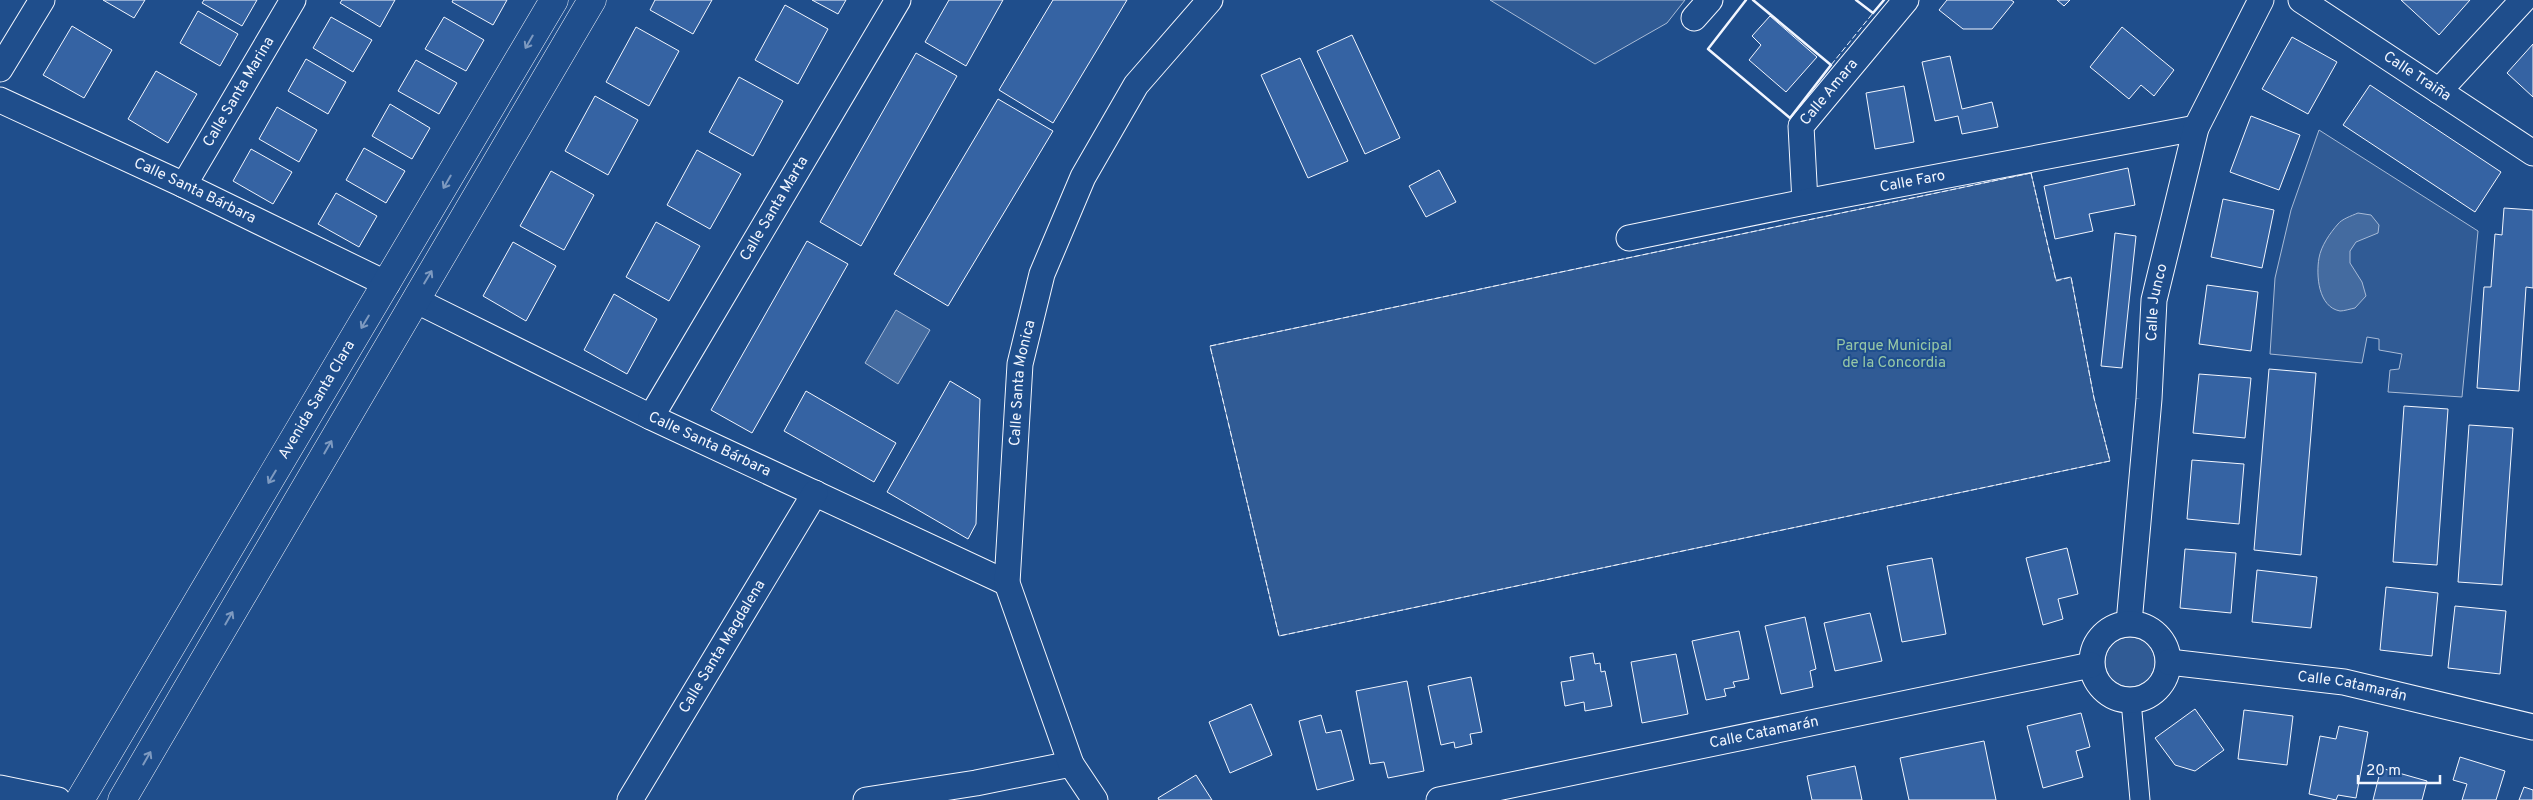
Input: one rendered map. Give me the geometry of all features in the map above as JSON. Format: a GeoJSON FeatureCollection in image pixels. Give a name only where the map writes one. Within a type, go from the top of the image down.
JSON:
{"type":"FeatureCollection","features":[{"type":"Feature","properties":{"kind":"street"},"geometry":{"type":"LineString","coordinates":[[0,69],[42,0]]}},
{"type":"Feature","properties":{"kind":"street","name":"Calle Santa Marina"},"geometry":{"type":"LineString","coordinates":[[184,185],[293,0]]}},
{"type":"Feature","properties":{"kind":"street","name":"Avenida Santa Clara"},"geometry":{"type":"LineString","coordinates":[[80,800],[554,0]]}},
{"type":"Feature","properties":{"kind":"street","name":"Avenida Santa Clara"},"geometry":{"type":"LineString","coordinates":[[122,800],[414,300],[592,0]]}},
{"type":"Feature","properties":{"kind":"street","name":"Calle Santa Marta"},"geometry":{"type":"LineString","coordinates":[[651,417],[898,0]]}},
{"type":"Feature","properties":{"kind":"street","name":"Calle Santa Monica"},"geometry":{"type":"LineString","coordinates":[[1095,800],[1071,764],[1007,583],[1020,364],[1042,274],[1082,178],[1136,84],[1210,0]]}},
{"type":"Feature","properties":{"kind":"street","name":"Calle Amara"},"geometry":{"type":"LineString","coordinates":[[1805,202],[1801,126],[1906,0]]}},
{"type":"Feature","properties":{"kind":"street","name":"Calle Junco"},"geometry":{"type":"LineString","coordinates":[[2130,623],[2149,399],[2154,300],[2196,128],[2261,0]]}},
{"type":"Feature","properties":{"kind":"street","name":"Calle Traiña"},"geometry":{"type":"LineString","coordinates":[[2301,0],[2533,153]]}},
{"type":"Feature","properties":{"kind":"street"},"geometry":{"type":"LineString","coordinates":[[2439,91],[2523,0]]}},
{"type":"Feature","properties":{"kind":"street","name":"Calle Santa Bárbara"},"geometry":{"type":"LineString","coordinates":[[0,100],[184,185],[387,284]]}},
{"type":"Feature","properties":{"kind":"street","name":"Calle Faro"},"geometry":{"type":"LineString","coordinates":[[1629,238],[1805,202],[2196,128]]}},
{"type":"Feature","properties":{"kind":"street","name":"Calle Santa Bárbara"},"geometry":{"type":"LineString","coordinates":[[414,300],[651,417],[1007,583]]}},
{"type":"Feature","properties":{"kind":"street","name":"Calle Santa Magdalena"},"geometry":{"type":"LineString","coordinates":[[630,800],[815,493]]}},
{"type":"Feature","properties":{"kind":"street"},"geometry":{"type":"LineString","coordinates":[[2130,623],[2142,625],[2152,630],[2161,639],[2167,650],[2169,662],[2167,674],[2157,689],[2142,698],[2131,701],[2109,694],[2097,681],[2091,665],[2092,652],[2097,640],[2117,625],[2130,623]]}},
{"type":"Feature","properties":{"kind":"street","name":"Calle Catamarán"},"geometry":{"type":"LineString","coordinates":[[2169,662],[2344,682],[2533,727]]}},
{"type":"Feature","properties":{"kind":"street","name":"Calle Catamarán"},"geometry":{"type":"LineString","coordinates":[[1439,800],[2091,665]]}},
{"type":"Feature","properties":{"kind":"street"},"geometry":{"type":"LineString","coordinates":[[2131,701],[2140,800]]}},
{"type":"Feature","properties":{"kind":"street"},"geometry":{"type":"LineString","coordinates":[[866,800],[976,783],[1071,764]]}},
{"type":"Feature","properties":{"kind":"street"},"geometry":{"type":"LineString","coordinates":[[0,788],[58,800]]}},
{"type":"Feature","properties":{"kind":"shaded area"},"geometry":{"type":"Polygon","coordinates":[[[1490,0],[1685,0],[1667,23],[1595,64],[1490,0]]]}},
{"type":"Feature","properties":{"kind":"shaded area"},"geometry":{"type":"Polygon","coordinates":[[[2319,130],[2478,231],[2462,397],[2388,392],[2390,370],[2399,369],[2402,354],[2379,350],[2379,339],[2367,337],[2362,363],[2270,354],[2275,278],[2291,210],[2319,130]]]}},
{"type":"Feature","properties":{"kind":"shaded area","name":"Parque Municipal de la Concordia"},"geometry":{"type":"Polygon","coordinates":[[[2031,173],[2056,280],[2071,277],[2094,398],[2110,461],[1279,636],[1210,346],[2031,173]]]}},
{"type":"Feature","properties":{"kind":"shaded area"},"geometry":{"type":"Polygon","coordinates":[[[2358,213],[2371,215],[2379,225],[2378,233],[2356,242],[2350,251],[2350,263],[2362,282],[2366,296],[2355,308],[2340,311],[2333,308],[2323,297],[2318,273],[2319,258],[2326,240],[2338,224],[2358,213]]]}},
{"type":"Feature","properties":{"kind":"shaded area"},"geometry":{"type":"Polygon","coordinates":[[[896,310],[930,330],[898,384],[865,363],[896,310]]]}},
{"type":"Feature","properties":{"kind":"shaded area"},"geometry":{"type":"Polygon","coordinates":[[[2130,637],[2144,641],[2151,648],[2155,662],[2151,676],[2144,683],[2130,687],[2116,683],[2109,676],[2105,662],[2109,648],[2116,641],[2130,637]]]}},
{"type":"Feature","properties":{"kind":"building"},"geometry":{"type":"Polygon","coordinates":[[[103,0],[145,0],[134,18],[103,0]]]}},
{"type":"Feature","properties":{"kind":"building"},"geometry":{"type":"Polygon","coordinates":[[[204,0],[257,0],[242,26],[202,3],[204,0]]]}},
{"type":"Feature","properties":{"kind":"building"},"geometry":{"type":"Polygon","coordinates":[[[342,0],[395,0],[380,27],[340,3],[342,0]]]}},
{"type":"Feature","properties":{"kind":"building"},"geometry":{"type":"Polygon","coordinates":[[[453,0],[507,0],[493,25],[452,2],[453,0]]]}},
{"type":"Feature","properties":{"kind":"building"},"geometry":{"type":"Polygon","coordinates":[[[655,0],[712,0],[693,34],[650,10],[655,0]]]}},
{"type":"Feature","properties":{"kind":"building"},"geometry":{"type":"Polygon","coordinates":[[[812,0],[846,0],[838,14],[812,0]]]}},
{"type":"Feature","properties":{"kind":"building"},"geometry":{"type":"Polygon","coordinates":[[[949,0],[1003,0],[966,66],[925,42],[949,0]]]}},
{"type":"Feature","properties":{"kind":"building"},"geometry":{"type":"Polygon","coordinates":[[[1053,0],[1127,0],[1053,123],[999,90],[1053,0]]]}},
{"type":"Feature","properties":{"kind":"building"},"geometry":{"type":"Polygon","coordinates":[[[1947,0],[2011,0],[2014,2],[1992,29],[1963,29],[1939,10],[1947,0]]]}},
{"type":"Feature","properties":{"kind":"building"},"geometry":{"type":"Polygon","coordinates":[[[2057,0],[2070,0],[2064,6],[2057,0]]]}},
{"type":"Feature","properties":{"kind":"building"},"geometry":{"type":"Polygon","coordinates":[[[2401,0],[2470,0],[2439,35],[2401,0]]]}},
{"type":"Feature","properties":{"kind":"building"},"geometry":{"type":"Polygon","coordinates":[[[785,5],[828,29],[798,84],[755,60],[785,5]]]}},
{"type":"Feature","properties":{"kind":"building"},"geometry":{"type":"Polygon","coordinates":[[[198,11],[238,34],[220,66],[180,43],[198,11]]]}},
{"type":"Feature","properties":{"kind":"building"},"geometry":{"type":"Polygon","coordinates":[[[1770,16],[1817,57],[1786,92],[1749,60],[1761,45],[1752,36],[1770,16]]]}},
{"type":"Feature","properties":{"kind":"building"},"geometry":{"type":"Polygon","coordinates":[[[331,17],[372,40],[353,72],[313,48],[331,17]]]}},
{"type":"Feature","properties":{"kind":"building"},"geometry":{"type":"Polygon","coordinates":[[[444,17],[484,40],[466,71],[425,49],[444,17]]]}},
{"type":"Feature","properties":{"kind":"building"},"geometry":{"type":"Polygon","coordinates":[[[72,26],[112,50],[84,98],[43,75],[72,26]]]}},
{"type":"Feature","properties":{"kind":"building"},"geometry":{"type":"Polygon","coordinates":[[[636,27],[679,51],[649,106],[606,82],[636,27]]]}},
{"type":"Feature","properties":{"kind":"building"},"geometry":{"type":"Polygon","coordinates":[[[2122,27],[2174,70],[2154,96],[2141,85],[2129,99],[2090,67],[2122,27]]]}},
{"type":"Feature","properties":{"kind":"building"},"geometry":{"type":"Polygon","coordinates":[[[1352,35],[1400,138],[1365,154],[1317,51],[1352,35]]]}},
{"type":"Feature","properties":{"kind":"building"},"geometry":{"type":"Polygon","coordinates":[[[2292,37],[2337,62],[2308,114],[2262,89],[2292,37]]]}},
{"type":"Feature","properties":{"kind":"building"},"geometry":{"type":"Polygon","coordinates":[[[2533,44],[2533,97],[2507,73],[2533,44]]]}},
{"type":"Feature","properties":{"kind":"building"},"geometry":{"type":"Polygon","coordinates":[[[916,53],[957,76],[861,246],[820,222],[916,53]]]}},
{"type":"Feature","properties":{"kind":"building"},"geometry":{"type":"Polygon","coordinates":[[[1950,56],[1962,109],[1992,102],[1998,127],[1962,134],[1958,116],[1935,121],[1922,62],[1950,56]]]}},
{"type":"Feature","properties":{"kind":"building"},"geometry":{"type":"Polygon","coordinates":[[[1300,58],[1348,161],[1308,178],[1261,75],[1300,58]]]}},
{"type":"Feature","properties":{"kind":"building"},"geometry":{"type":"Polygon","coordinates":[[[306,59],[346,82],[328,114],[288,91],[306,59]]]}},
{"type":"Feature","properties":{"kind":"building"},"geometry":{"type":"Polygon","coordinates":[[[416,60],[457,83],[439,114],[398,91],[416,60]]]}},
{"type":"Feature","properties":{"kind":"building"},"geometry":{"type":"Polygon","coordinates":[[[156,71],[197,94],[168,143],[128,119],[156,71]]]}},
{"type":"Feature","properties":{"kind":"building"},"geometry":{"type":"Polygon","coordinates":[[[739,77],[783,101],[753,156],[709,132],[739,77]]]}},
{"type":"Feature","properties":{"kind":"building"},"geometry":{"type":"Polygon","coordinates":[[[2370,85],[2501,172],[2475,212],[2343,125],[2370,85]]]}},
{"type":"Feature","properties":{"kind":"building"},"geometry":{"type":"Polygon","coordinates":[[[1904,86],[1914,142],[1875,149],[1866,93],[1904,86]]]}},
{"type":"Feature","properties":{"kind":"building"},"geometry":{"type":"Polygon","coordinates":[[[595,96],[638,120],[608,175],[565,151],[595,96]]]}},
{"type":"Feature","properties":{"kind":"building"},"geometry":{"type":"Polygon","coordinates":[[[998,99],[1053,131],[948,306],[894,274],[998,99]]]}},
{"type":"Feature","properties":{"kind":"building"},"geometry":{"type":"Polygon","coordinates":[[[390,104],[430,128],[412,159],[372,136],[390,104]]]}},
{"type":"Feature","properties":{"kind":"building"},"geometry":{"type":"Polygon","coordinates":[[[277,107],[317,130],[299,162],[259,139],[277,107]]]}},
{"type":"Feature","properties":{"kind":"building"},"geometry":{"type":"Polygon","coordinates":[[[2251,116],[2300,135],[2279,190],[2230,172],[2251,116]]]}},
{"type":"Feature","properties":{"kind":"building"},"geometry":{"type":"Polygon","coordinates":[[[364,148],[405,171],[386,203],[346,180],[364,148]]]}},
{"type":"Feature","properties":{"kind":"building"},"geometry":{"type":"Polygon","coordinates":[[[251,149],[292,172],[273,204],[233,181],[251,149]]]}},
{"type":"Feature","properties":{"kind":"building"},"geometry":{"type":"Polygon","coordinates":[[[697,150],[741,174],[710,229],[667,205],[697,150]]]}},
{"type":"Feature","properties":{"kind":"building"},"geometry":{"type":"Polygon","coordinates":[[[2128,168],[2135,205],[2089,214],[2093,231],[2055,239],[2044,186],[2128,168]]]}},
{"type":"Feature","properties":{"kind":"building"},"geometry":{"type":"Polygon","coordinates":[[[1439,170],[1456,202],[1426,217],[1409,186],[1439,170]]]}},
{"type":"Feature","properties":{"kind":"building"},"geometry":{"type":"Polygon","coordinates":[[[551,171],[594,195],[564,250],[520,226],[551,171]]]}},
{"type":"Feature","properties":{"kind":"building"},"geometry":{"type":"Polygon","coordinates":[[[336,193],[377,216],[359,247],[318,224],[336,193]]]}},
{"type":"Feature","properties":{"kind":"building"},"geometry":{"type":"Polygon","coordinates":[[[2223,199],[2274,210],[2262,268],[2211,257],[2223,199]]]}},
{"type":"Feature","properties":{"kind":"building"},"geometry":{"type":"Polygon","coordinates":[[[2504,208],[2533,210],[2533,288],[2526,287],[2519,391],[2477,388],[2484,287],[2491,287],[2495,234],[2502,235],[2504,208]]]}},
{"type":"Feature","properties":{"kind":"building"},"geometry":{"type":"Polygon","coordinates":[[[656,222],[700,246],[669,301],[626,277],[656,222]]]}},
{"type":"Feature","properties":{"kind":"building"},"geometry":{"type":"Polygon","coordinates":[[[2115,233],[2136,236],[2122,368],[2101,366],[2115,233]]]}},
{"type":"Feature","properties":{"kind":"building"},"geometry":{"type":"Polygon","coordinates":[[[807,241],[848,264],[752,433],[711,410],[807,241]]]}},
{"type":"Feature","properties":{"kind":"building"},"geometry":{"type":"Polygon","coordinates":[[[513,242],[556,266],[526,321],[483,296],[513,242]]]}},
{"type":"Feature","properties":{"kind":"building"},"geometry":{"type":"Polygon","coordinates":[[[2207,285],[2258,292],[2251,351],[2199,344],[2207,285]]]}},
{"type":"Feature","properties":{"kind":"building"},"geometry":{"type":"Polygon","coordinates":[[[614,294],[657,319],[627,374],[584,350],[614,294]]]}},
{"type":"Feature","properties":{"kind":"building"},"geometry":{"type":"Polygon","coordinates":[[[2269,369],[2316,373],[2301,555],[2254,550],[2269,369]]]}},
{"type":"Feature","properties":{"kind":"building"},"geometry":{"type":"Polygon","coordinates":[[[2199,374],[2251,378],[2245,438],[2193,433],[2199,374]]]}},
{"type":"Feature","properties":{"kind":"building"},"geometry":{"type":"Polygon","coordinates":[[[950,381],[980,399],[976,524],[968,539],[887,492],[950,381]]]}},
{"type":"Feature","properties":{"kind":"building"},"geometry":{"type":"Polygon","coordinates":[[[806,391],[896,443],[874,482],[784,431],[806,391]]]}},
{"type":"Feature","properties":{"kind":"building"},"geometry":{"type":"Polygon","coordinates":[[[2404,406],[2448,409],[2437,565],[2393,562],[2404,406]]]}},
{"type":"Feature","properties":{"kind":"building"},"geometry":{"type":"Polygon","coordinates":[[[2469,425],[2513,428],[2502,585],[2458,582],[2469,425]]]}},
{"type":"Feature","properties":{"kind":"building"},"geometry":{"type":"Polygon","coordinates":[[[2192,460],[2244,464],[2239,524],[2187,519],[2192,460]]]}},
{"type":"Feature","properties":{"kind":"building"},"geometry":{"type":"Polygon","coordinates":[[[2067,548],[2078,594],[2058,599],[2063,619],[2043,625],[2026,558],[2067,548]]]}},
{"type":"Feature","properties":{"kind":"building"},"geometry":{"type":"Polygon","coordinates":[[[2185,549],[2236,553],[2231,613],[2180,608],[2185,549]]]}},
{"type":"Feature","properties":{"kind":"building"},"geometry":{"type":"Polygon","coordinates":[[[1932,558],[1946,634],[1902,642],[1887,566],[1932,558]]]}},
{"type":"Feature","properties":{"kind":"building"},"geometry":{"type":"Polygon","coordinates":[[[2257,570],[2317,577],[2311,628],[2252,622],[2257,570]]]}},
{"type":"Feature","properties":{"kind":"building"},"geometry":{"type":"Polygon","coordinates":[[[2386,587],[2438,593],[2432,656],[2380,650],[2386,587]]]}},
{"type":"Feature","properties":{"kind":"building"},"geometry":{"type":"Polygon","coordinates":[[[2455,606],[2506,611],[2500,674],[2448,668],[2455,606]]]}},
{"type":"Feature","properties":{"kind":"building"},"geometry":{"type":"Polygon","coordinates":[[[1870,613],[1882,661],[1835,671],[1824,623],[1870,613]]]}},
{"type":"Feature","properties":{"kind":"building"},"geometry":{"type":"Polygon","coordinates":[[[1805,617],[1816,669],[1810,671],[1813,687],[1781,694],[1765,626],[1805,617]]]}},
{"type":"Feature","properties":{"kind":"building"},"geometry":{"type":"Polygon","coordinates":[[[1739,631],[1749,679],[1733,682],[1735,687],[1724,689],[1726,696],[1706,700],[1692,641],[1739,631]]]}},
{"type":"Feature","properties":{"kind":"building"},"geometry":{"type":"Polygon","coordinates":[[[1593,653],[1595,664],[1600,663],[1601,672],[1605,671],[1612,706],[1585,711],[1584,702],[1565,706],[1561,682],[1574,680],[1570,657],[1593,653]]]}},
{"type":"Feature","properties":{"kind":"building"},"geometry":{"type":"Polygon","coordinates":[[[1676,654],[1688,714],[1642,723],[1631,662],[1676,654]]]}},
{"type":"Feature","properties":{"kind":"building"},"geometry":{"type":"Polygon","coordinates":[[[1471,677],[1482,732],[1470,734],[1472,744],[1455,748],[1454,742],[1441,745],[1428,686],[1471,677]]]}},
{"type":"Feature","properties":{"kind":"building"},"geometry":{"type":"Polygon","coordinates":[[[1407,681],[1424,771],[1388,778],[1384,762],[1370,764],[1356,691],[1407,681]]]}},
{"type":"Feature","properties":{"kind":"building"},"geometry":{"type":"Polygon","coordinates":[[[1251,704],[1272,755],[1230,773],[1209,722],[1251,704]]]}},
{"type":"Feature","properties":{"kind":"building"},"geometry":{"type":"Polygon","coordinates":[[[2195,709],[2224,750],[2195,771],[2175,765],[2155,738],[2195,709]]]}},
{"type":"Feature","properties":{"kind":"building"},"geometry":{"type":"Polygon","coordinates":[[[2244,710],[2293,716],[2287,765],[2238,759],[2244,710]]]}},
{"type":"Feature","properties":{"kind":"building"},"geometry":{"type":"Polygon","coordinates":[[[2081,713],[2090,747],[2076,751],[2083,777],[2043,788],[2027,726],[2081,713]]]}},
{"type":"Feature","properties":{"kind":"building"},"geometry":{"type":"Polygon","coordinates":[[[1321,715],[1326,733],[1341,730],[1354,780],[1317,790],[1299,721],[1321,715]]]}},
{"type":"Feature","properties":{"kind":"building"},"geometry":{"type":"Polygon","coordinates":[[[2339,726],[2368,732],[2356,798],[2338,795],[2336,800],[2309,794],[2320,736],[2336,739],[2339,726]]]}},
{"type":"Feature","properties":{"kind":"building"},"geometry":{"type":"Polygon","coordinates":[[[1984,741],[1996,800],[1909,800],[1900,758],[1984,741]]]}},
{"type":"Feature","properties":{"kind":"building"},"geometry":{"type":"Polygon","coordinates":[[[2460,757],[2505,771],[2496,800],[2462,800],[2467,784],[2453,780],[2460,757]]]}},
{"type":"Feature","properties":{"kind":"building"},"geometry":{"type":"Polygon","coordinates":[[[1855,766],[1862,800],[1812,800],[1807,776],[1855,766]]]}},
{"type":"Feature","properties":{"kind":"building"},"geometry":{"type":"Polygon","coordinates":[[[2381,768],[2427,781],[2422,800],[2373,800],[2381,768]]]}},
{"type":"Feature","properties":{"kind":"building"},"geometry":{"type":"Polygon","coordinates":[[[1196,775],[1212,800],[1159,800],[1158,798],[1196,775]]]}},
{"type":"Feature","properties":{"kind":"building"},"geometry":{"type":"Polygon","coordinates":[[[2524,787],[2533,790],[2533,800],[2519,800],[2524,787]]]}},
{"type":"Feature","properties":{"kind":"fence"},"geometry":{"type":"LineString","coordinates":[[1831,65],[1873,13]]}},
{"type":"Feature","properties":{"kind":"fence"},"geometry":{"type":"LineString","coordinates":[[2031,173],[2056,281],[2071,277],[2094,398],[2110,461],[1279,636],[1210,346],[2031,173]]}},
{"type":"Feature","properties":{"kind":"wall"},"geometry":{"type":"LineString","coordinates":[[1746,0],[1708,49],[1790,118],[1831,65],[1753,0]]}},
{"type":"Feature","properties":{"kind":"wall"},"geometry":{"type":"LineString","coordinates":[[1856,0],[1873,13],[1884,0]]}}]}
